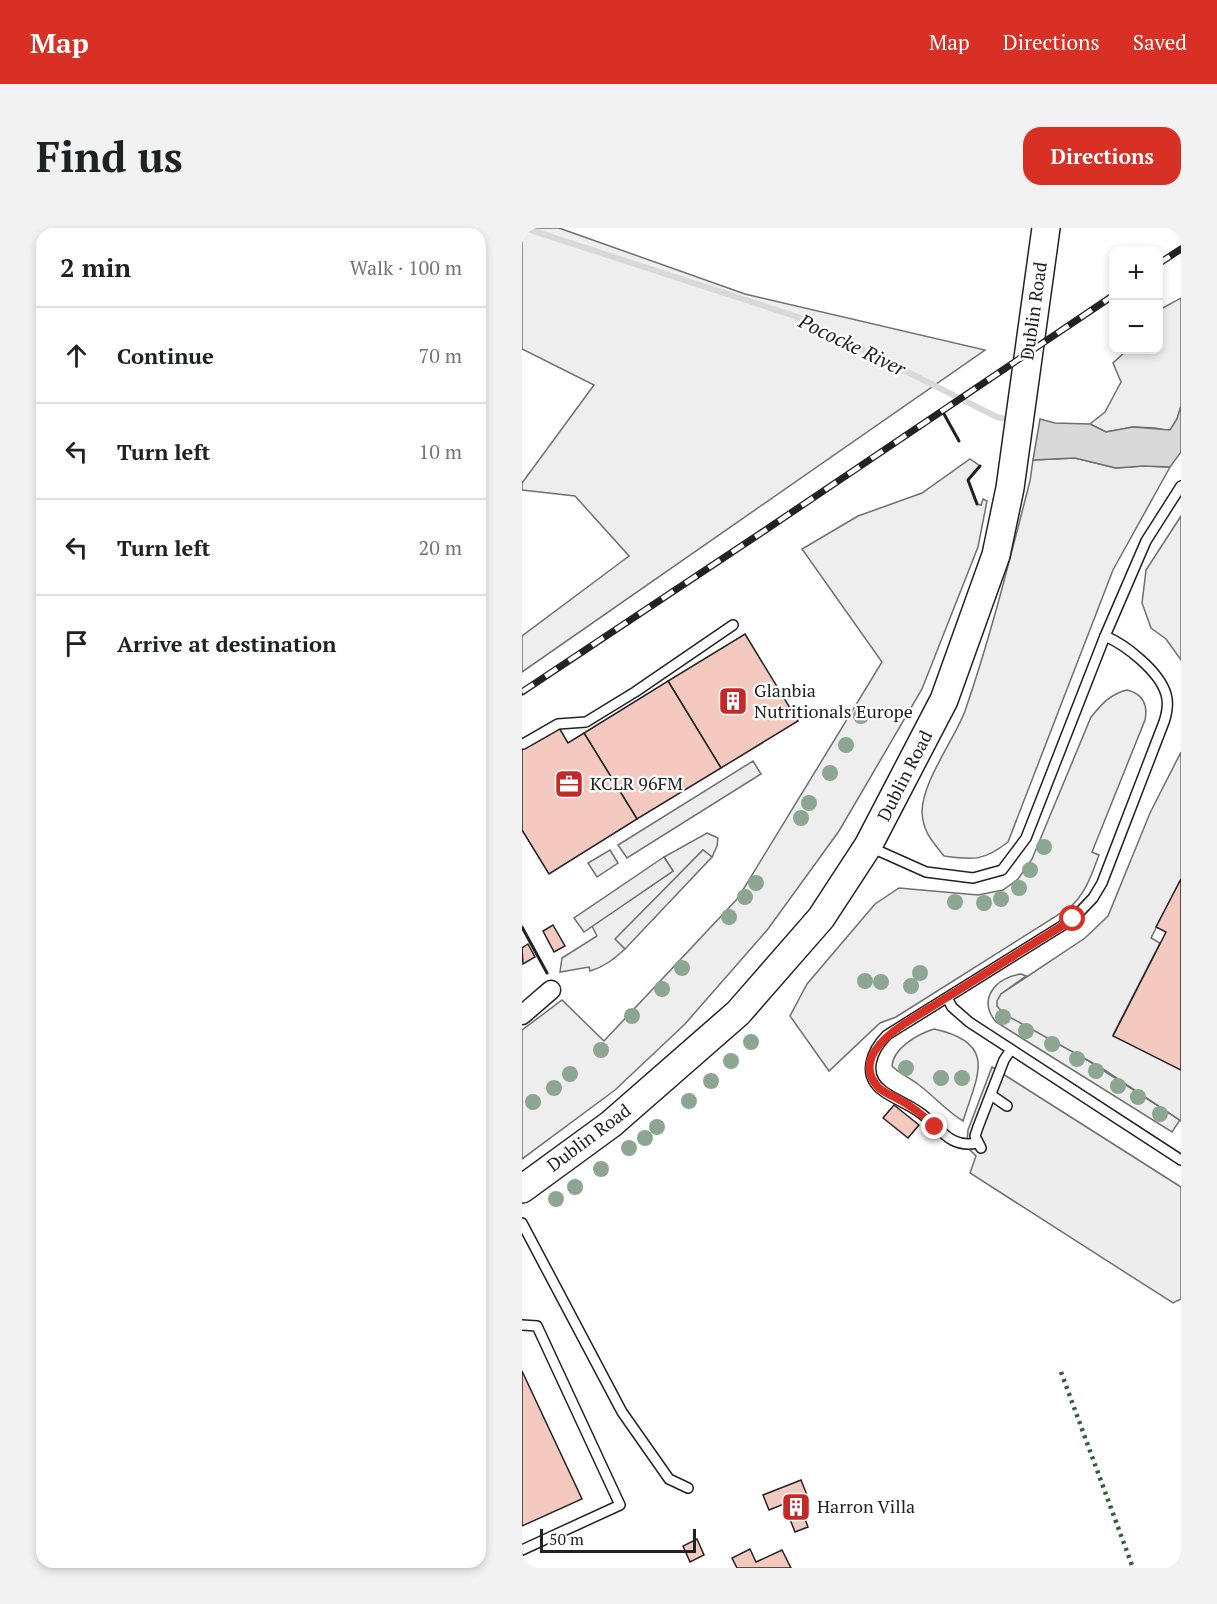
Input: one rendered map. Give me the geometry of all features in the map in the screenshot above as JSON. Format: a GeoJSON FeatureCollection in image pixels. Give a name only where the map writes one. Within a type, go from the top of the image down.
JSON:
{"type":"FeatureCollection","features":[{"type":"Feature","properties":{"kind":"main road","name":"Dublin Road"},"geometry":{"type":"LineString","coordinates":[[522,1189],[611,1124],[738,1013],[821,918],[868,846],[944,700],[996,555],[1010,488],[1046,228]]}},
{"type":"Feature","properties":{"kind":"street"},"geometry":{"type":"LineString","coordinates":[[522,1015],[551,990]]}},
{"type":"Feature","properties":{"kind":"lane"},"geometry":{"type":"LineString","coordinates":[[868,846],[926,872],[973,878],[1002,870],[1026,838],[1105,636],[1146,541],[1178,490]]}},
{"type":"Feature","properties":{"kind":"lane"},"geometry":{"type":"LineString","coordinates":[[523,744],[558,724],[586,722],[635,692],[733,625]]}},
{"type":"Feature","properties":{"kind":"lane"},"geometry":{"type":"LineString","coordinates":[[1010,1051],[1004,1060],[975,1136],[980,1146],[967,1145],[946,1136],[922,1114],[876,1085],[871,1073],[872,1056],[887,1035],[1073,919],[1093,898],[1102,883],[1168,707],[1163,687],[1144,664],[1115,640],[1105,636]]}},
{"type":"Feature","properties":{"kind":"lane"},"geometry":{"type":"LineString","coordinates":[[946,998],[962,1017],[1010,1051],[1181,1160]]}},
{"type":"Feature","properties":{"kind":"lane"},"geometry":{"type":"LineString","coordinates":[[991,1095],[1007,1106]]}},
{"type":"Feature","properties":{"kind":"lane"},"geometry":{"type":"LineString","coordinates":[[522,1223],[622,1412],[669,1479],[688,1488]]}},
{"type":"Feature","properties":{"kind":"lane"},"geometry":{"type":"LineString","coordinates":[[522,1325],[537,1326],[621,1505],[522,1550]]}},
{"type":"Feature","properties":{"kind":"shaded area"},"geometry":{"type":"Polygon","coordinates":[[[522,228],[559,228],[745,294],[985,350],[522,672],[522,636],[629,556],[575,496],[522,490],[522,483],[594,385],[522,349],[522,228]]]}},
{"type":"Feature","properties":{"kind":"shaded area"},"geometry":{"type":"Polygon","coordinates":[[[1181,298],[1181,406],[1170,431],[1133,427],[1106,432],[1090,424],[1105,412],[1121,382],[1113,363],[1123,354],[1163,354],[1163,308],[1181,298]]]}},
{"type":"Feature","properties":{"kind":"shaded area"},"geometry":{"type":"Polygon","coordinates":[[[1181,406],[1181,452],[1170,467],[1116,468],[1075,458],[1033,460],[1040,419],[1055,423],[1090,424],[1106,432],[1133,427],[1170,430],[1181,406]]]}},
{"type":"Feature","properties":{"kind":"shaded area"},"geometry":{"type":"Polygon","coordinates":[[[1075,458],[1116,468],[1170,467],[1113,570],[1008,842],[992,853],[978,858],[944,856],[924,825],[923,800],[965,711],[1008,568],[1030,481],[1033,460],[1075,458]]]}},
{"type":"Feature","properties":{"kind":"shaded area"},"geometry":{"type":"Polygon","coordinates":[[[970,459],[980,466],[968,480],[977,504],[981,505],[983,499],[987,501],[978,547],[922,689],[839,831],[768,929],[685,1024],[615,1090],[522,1159],[522,1030],[562,1000],[604,1041],[738,898],[882,662],[802,549],[858,516],[922,493],[970,459]]]}},
{"type":"Feature","properties":{"kind":"shaded area"},"geometry":{"type":"Polygon","coordinates":[[[1181,516],[1181,660],[1166,639],[1151,628],[1142,603],[1146,570],[1181,516]]]}},
{"type":"Feature","properties":{"kind":"shaded area"},"geometry":{"type":"Polygon","coordinates":[[[1127,690],[1141,697],[1146,710],[1145,720],[1092,852],[1099,855],[1087,884],[1075,903],[896,1017],[880,1023],[829,1071],[790,1016],[807,984],[875,904],[899,888],[978,895],[1003,890],[1018,879],[1032,859],[1091,717],[1111,697],[1127,690]]]}},
{"type":"Feature","properties":{"kind":"shaded area"},"geometry":{"type":"Polygon","coordinates":[[[1181,752],[1181,879],[1151,938],[1160,943],[1113,1035],[1181,1070],[1181,1121],[1100,1067],[1004,1014],[997,1006],[997,1001],[1001,994],[1085,938],[1108,916],[1150,813],[1181,752]]]}},
{"type":"Feature","properties":{"kind":"shaded area"},"geometry":{"type":"Polygon","coordinates":[[[753,761],[761,774],[627,858],[618,845],[753,761]]]}},
{"type":"Feature","properties":{"kind":"shaded area"},"geometry":{"type":"Polygon","coordinates":[[[707,833],[718,838],[712,857],[703,850],[616,939],[625,949],[609,962],[590,971],[589,967],[560,972],[562,958],[597,936],[592,926],[673,871],[664,857],[707,833]]]}},
{"type":"Feature","properties":{"kind":"shaded area"},"geometry":{"type":"Polygon","coordinates":[[[610,850],[618,863],[597,877],[588,863],[610,850]]]}},
{"type":"Feature","properties":{"kind":"shaded area"},"geometry":{"type":"Polygon","coordinates":[[[703,850],[712,857],[625,949],[615,939],[703,850]]]}},
{"type":"Feature","properties":{"kind":"shaded area"},"geometry":{"type":"Polygon","coordinates":[[[664,857],[673,871],[584,932],[574,918],[664,857]]]}},
{"type":"Feature","properties":{"kind":"shaded area"},"geometry":{"type":"Polygon","coordinates":[[[1021,974],[1026,976],[1001,994],[1073,1051],[1180,1120],[1172,1132],[996,1022],[988,1005],[992,990],[1004,980],[1021,974]]]}},
{"type":"Feature","properties":{"kind":"shaded area"},"geometry":{"type":"Polygon","coordinates":[[[934,1029],[954,1035],[968,1043],[975,1052],[978,1063],[977,1076],[963,1121],[892,1066],[893,1059],[907,1043],[934,1029]]]}},
{"type":"Feature","properties":{"kind":"shaded area"},"geometry":{"type":"Polygon","coordinates":[[[992,1067],[1181,1187],[1181,1299],[1173,1303],[970,1173],[976,1156],[970,1150],[967,1142],[968,1130],[992,1067]]]}},
{"type":"Feature","properties":{"kind":"building","name":"Glanbia Nutritionals Europe"},"geometry":{"type":"Polygon","coordinates":[[[745,634],[798,721],[721,768],[668,681],[745,634]]]}},
{"type":"Feature","properties":{"kind":"building"},"geometry":{"type":"Polygon","coordinates":[[[668,681],[721,768],[637,819],[584,733],[668,681]]]}},
{"type":"Feature","properties":{"kind":"building","name":"KCLR 96FM"},"geometry":{"type":"Polygon","coordinates":[[[558,726],[568,743],[584,733],[637,819],[549,874],[522,830],[522,748],[558,726]]]}},
{"type":"Feature","properties":{"kind":"building"},"geometry":{"type":"Polygon","coordinates":[[[1181,879],[1181,1070],[1113,1036],[1166,932],[1156,927],[1181,879]]]}},
{"type":"Feature","properties":{"kind":"building"},"geometry":{"type":"Polygon","coordinates":[[[553,925],[565,946],[554,952],[543,931],[553,925]]]}},
{"type":"Feature","properties":{"kind":"building"},"geometry":{"type":"Polygon","coordinates":[[[528,944],[535,957],[523,964],[522,948],[528,944]]]}},
{"type":"Feature","properties":{"kind":"building"},"geometry":{"type":"Polygon","coordinates":[[[894,1105],[919,1125],[908,1138],[883,1118],[894,1105]]]}},
{"type":"Feature","properties":{"kind":"building"},"geometry":{"type":"Polygon","coordinates":[[[522,1371],[582,1499],[522,1526],[522,1371]]]}},
{"type":"Feature","properties":{"kind":"building","name":"Harron Villa"},"geometry":{"type":"Polygon","coordinates":[[[801,1480],[807,1495],[802,1497],[808,1512],[803,1514],[808,1527],[795,1532],[784,1504],[769,1510],[763,1495],[801,1480]]]}},
{"type":"Feature","properties":{"kind":"building"},"geometry":{"type":"Polygon","coordinates":[[[697,1539],[704,1555],[690,1562],[683,1546],[697,1539]]]}},
{"type":"Feature","properties":{"kind":"building"},"geometry":{"type":"Polygon","coordinates":[[[750,1549],[756,1562],[782,1550],[791,1568],[737,1568],[732,1558],[750,1549]]]}},
{"type":"Feature","properties":{"kind":"waterway","name":"Pococke River"},"geometry":{"type":"LineString","coordinates":[[524,228],[798,317],[997,417],[1013,421]]}},
{"type":"Feature","properties":{"kind":"railway"},"geometry":{"type":"LineString","coordinates":[[1163,261],[1181,249]]}},
{"type":"Feature","properties":{"kind":"railway"},"geometry":{"type":"LineString","coordinates":[[522,692],[1109,298]]}},
{"type":"Feature","properties":{"kind":"hedge"},"geometry":{"type":"LineString","coordinates":[[1061,1372],[1133,1568]]}},
{"type":"Feature","properties":{"kind":"wall"},"geometry":{"type":"LineString","coordinates":[[944,414],[959,441]]}},
{"type":"Feature","properties":{"kind":"wall"},"geometry":{"type":"LineString","coordinates":[[977,504],[968,480],[980,466]]}},
{"type":"Feature","properties":{"kind":"wall"},"geometry":{"type":"LineString","coordinates":[[522,927],[547,973]]}},
{"type":"Feature","properties":{"kind":"place","name":"Glanbia Nutritionals Europe"},"geometry":{"type":"Point","coordinates":[733,701]}},
{"type":"Feature","properties":{"kind":"place","name":"KCLR 96FM"},"geometry":{"type":"Point","coordinates":[569,784]}},
{"type":"Feature","properties":{"kind":"place","name":"Harron Villa"},"geometry":{"type":"Point","coordinates":[796,1507]}},
{"type":"Feature","properties":{"kind":"route"},"geometry":{"type":"LineString","coordinates":[[935,1127],[922,1114],[876,1085],[871,1073],[872,1056],[878,1045],[887,1035],[904,1024],[1073,919]]}}]}
